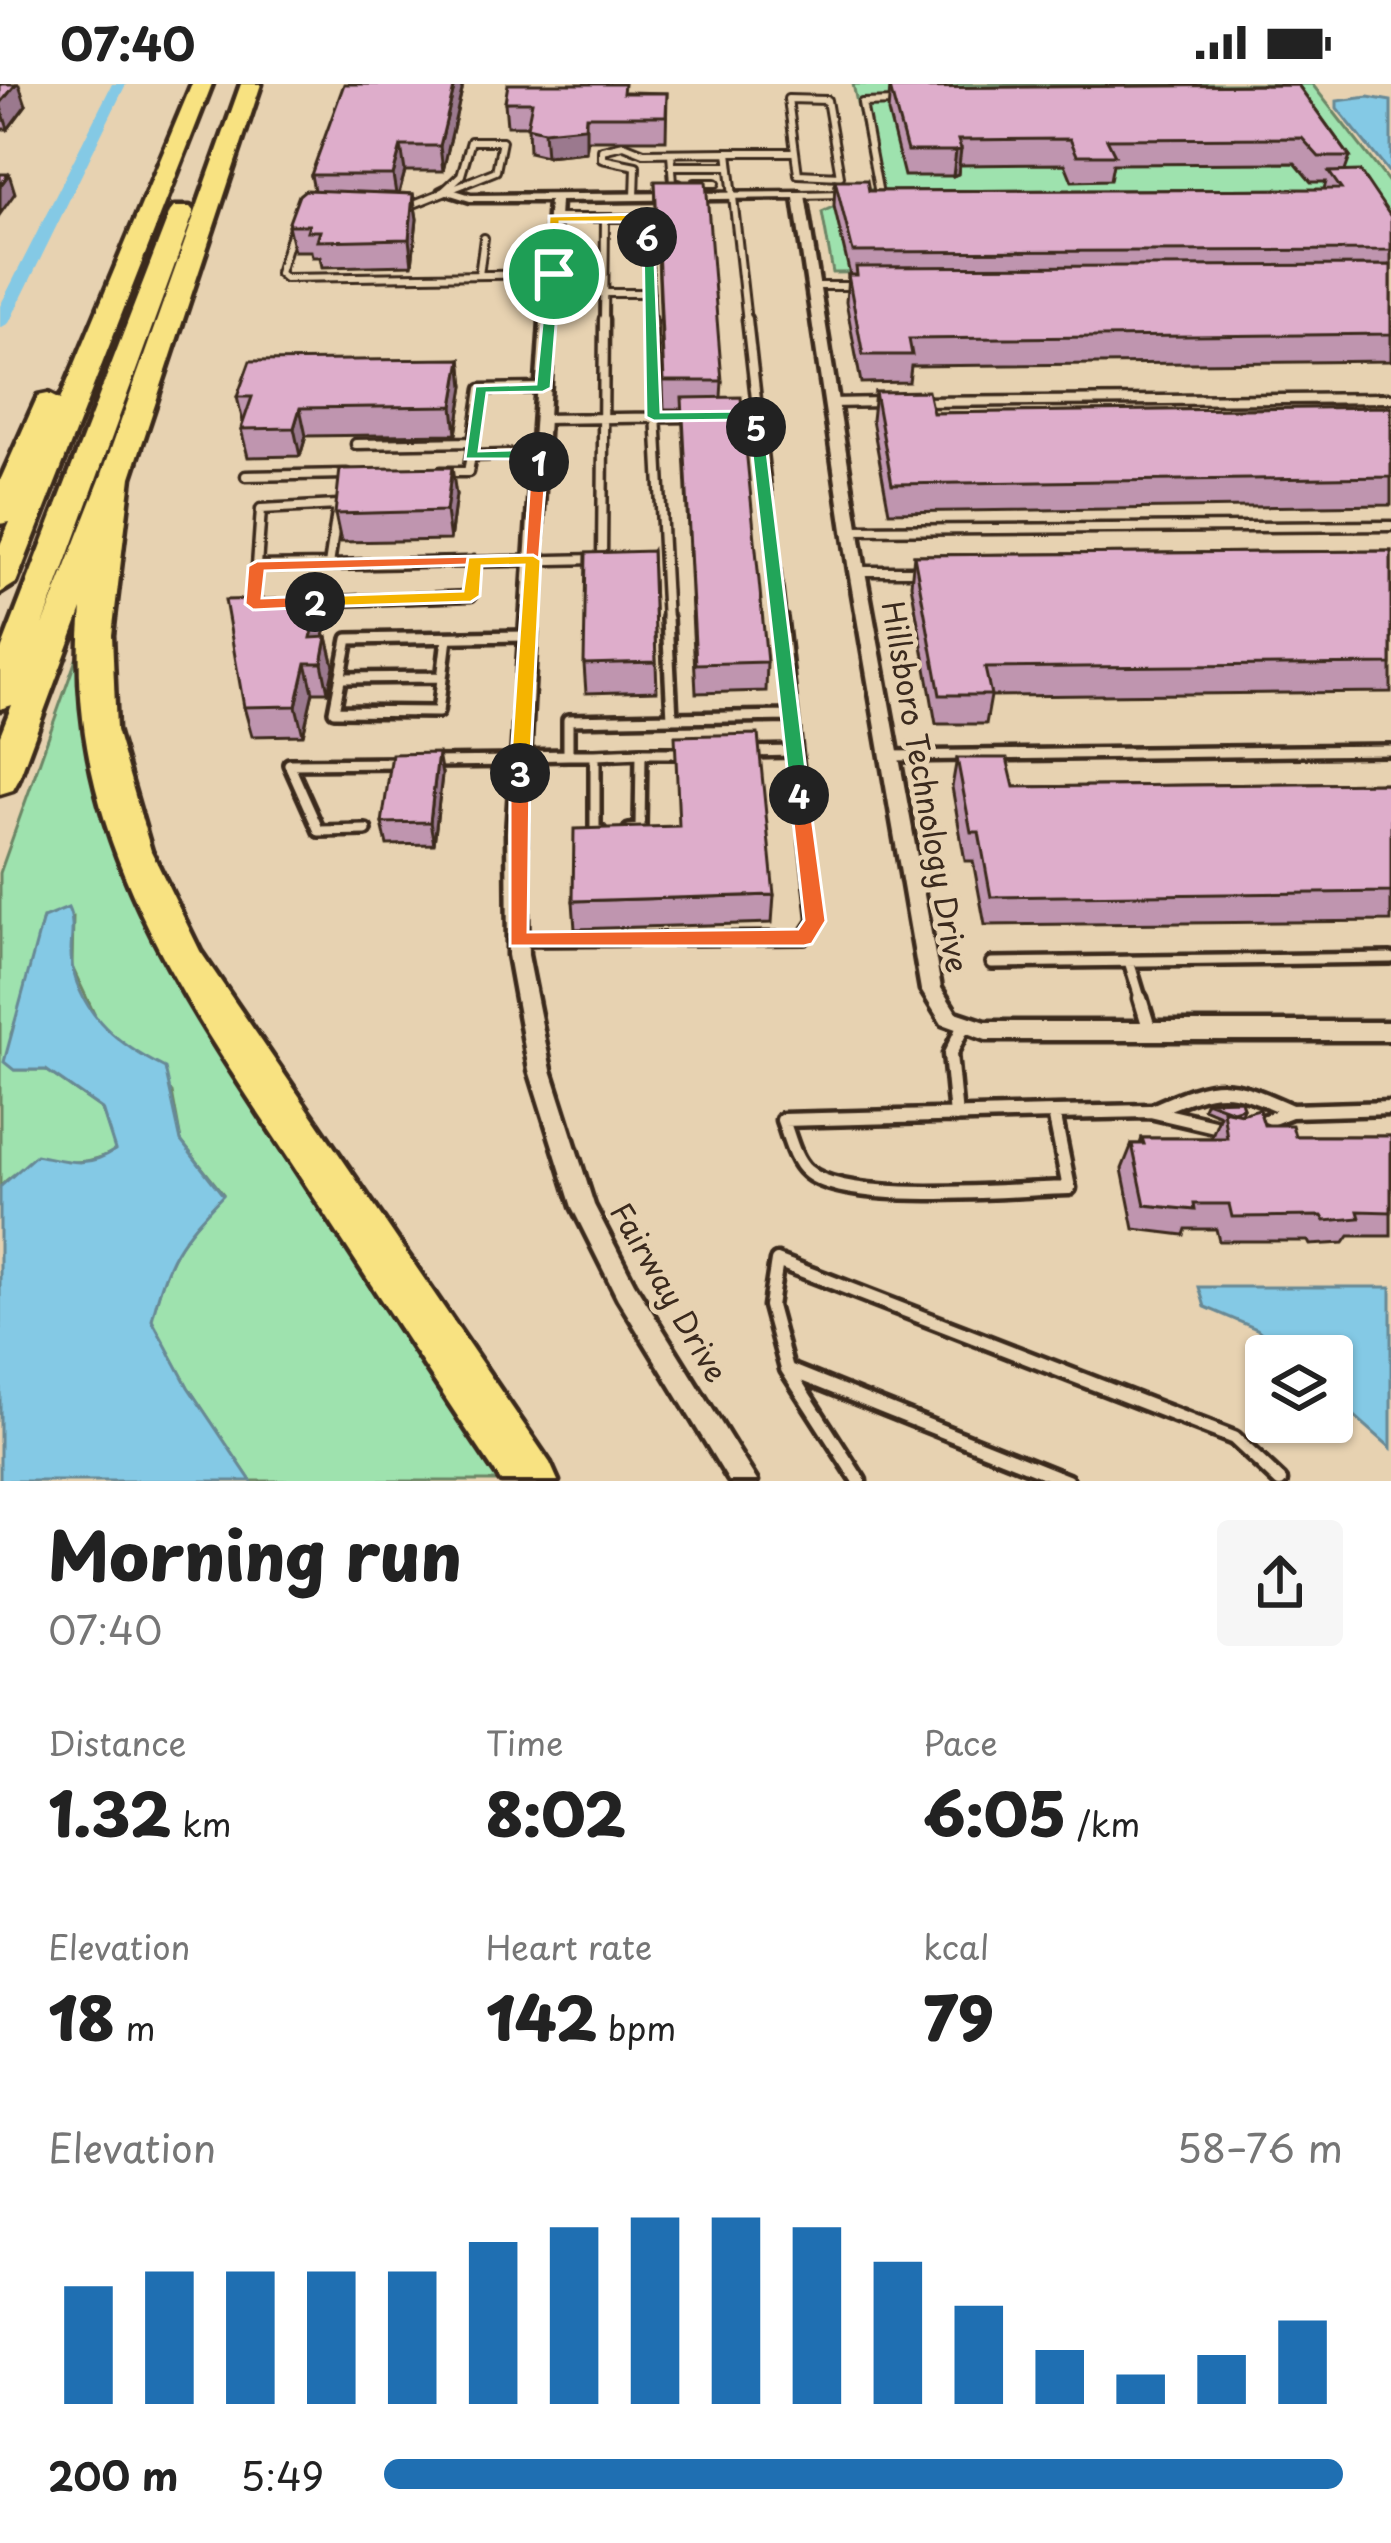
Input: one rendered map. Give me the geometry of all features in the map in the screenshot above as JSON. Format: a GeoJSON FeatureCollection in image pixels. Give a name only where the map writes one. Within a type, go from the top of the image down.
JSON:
{"type":"FeatureCollection","features":[{"type":"Feature","properties":{"kind":"highway"},"geometry":{"type":"LineString","coordinates":[[0,515],[179,84]]}},
{"type":"Feature","properties":{"kind":"highway"},"geometry":{"type":"LineString","coordinates":[[0,583],[202,84]]}},
{"type":"Feature","properties":{"kind":"highway"},"geometry":{"type":"LineString","coordinates":[[0,697],[230,84]]}},
{"type":"Feature","properties":{"kind":"highway"},"geometry":{"type":"LineString","coordinates":[[0,781],[116,477],[251,84]]}},
{"type":"Feature","properties":{"kind":"highway"},"geometry":{"type":"LineString","coordinates":[[0,468],[55,387]]}},
{"type":"Feature","properties":{"kind":"highway"},"geometry":{"type":"LineString","coordinates":[[116,477],[97,604],[95,695],[105,763],[137,866],[169,933],[219,1018],[532,1481]]}},
{"type":"Feature","properties":{"kind":"street"},"geometry":{"type":"LineString","coordinates":[[445,190],[470,198],[799,194]]}},
{"type":"Feature","properties":{"kind":"street","name":"Hillsboro Technology Drive"},"geometry":{"type":"LineString","coordinates":[[799,194],[857,572],[932,990],[950,1018],[965,1023]]}},
{"type":"Feature","properties":{"kind":"street","name":"Fairway Drive"},"geometry":{"type":"LineString","coordinates":[[555,197],[521,759],[518,940],[540,1070],[583,1207],[626,1291],[744,1481]]}},
{"type":"Feature","properties":{"kind":"street"},"geometry":{"type":"LineString","coordinates":[[965,1023],[986,1031],[1391,1031]]}},
{"type":"Feature","properties":{"kind":"lane"},"geometry":{"type":"LineString","coordinates":[[788,99],[827,100],[842,174],[798,174],[794,152],[788,99]]}},
{"type":"Feature","properties":{"kind":"lane"},"geometry":{"type":"LineString","coordinates":[[799,194],[879,194],[862,103],[908,102]]}},
{"type":"Feature","properties":{"kind":"lane"},"geometry":{"type":"LineString","coordinates":[[393,208],[417,208],[445,190],[461,175],[471,141],[502,141],[496,171],[445,190]]}},
{"type":"Feature","properties":{"kind":"lane"},"geometry":{"type":"LineString","coordinates":[[635,197],[636,166],[602,159],[602,150],[624,145],[644,153],[794,152]]}},
{"type":"Feature","properties":{"kind":"lane"},"geometry":{"type":"LineString","coordinates":[[518,940],[804,938],[815,921],[728,152]]}},
{"type":"Feature","properties":{"kind":"lane"},"geometry":{"type":"LineString","coordinates":[[671,153],[673,184],[716,183]]}},
{"type":"Feature","properties":{"kind":"lane"},"geometry":{"type":"LineString","coordinates":[[672,166],[729,166]]}},
{"type":"Feature","properties":{"kind":"lane"},"geometry":{"type":"LineString","coordinates":[[299,208],[279,273],[285,278],[479,275],[604,293],[650,293]]}},
{"type":"Feature","properties":{"kind":"lane"},"geometry":{"type":"LineString","coordinates":[[554,218],[646,218],[672,718]]}},
{"type":"Feature","properties":{"kind":"lane"},"geometry":{"type":"LineString","coordinates":[[602,559],[605,218]]}},
{"type":"Feature","properties":{"kind":"lane"},"geometry":{"type":"LineString","coordinates":[[479,275],[484,238]]}},
{"type":"Feature","properties":{"kind":"lane"},"geometry":{"type":"LineString","coordinates":[[810,286],[862,286]]}},
{"type":"Feature","properties":{"kind":"lane"},"geometry":{"type":"LineString","coordinates":[[423,473],[468,472],[481,389],[543,388]]}},
{"type":"Feature","properties":{"kind":"lane"},"geometry":{"type":"LineString","coordinates":[[913,402],[1391,398]]}},
{"type":"Feature","properties":{"kind":"lane"},"geometry":{"type":"LineString","coordinates":[[830,403],[889,402]]}},
{"type":"Feature","properties":{"kind":"lane"},"geometry":{"type":"LineString","coordinates":[[542,418],[694,416]]}},
{"type":"Feature","properties":{"kind":"lane"},"geometry":{"type":"LineString","coordinates":[[356,444],[473,442]]}},
{"type":"Feature","properties":{"kind":"lane"},"geometry":{"type":"LineString","coordinates":[[471,456],[539,454]]}},
{"type":"Feature","properties":{"kind":"lane"},"geometry":{"type":"LineString","coordinates":[[246,476],[357,474]]}},
{"type":"Feature","properties":{"kind":"lane"},"geometry":{"type":"LineString","coordinates":[[275,603],[253,604],[261,509],[338,505],[329,565]]}},
{"type":"Feature","properties":{"kind":"lane"},"geometry":{"type":"LineString","coordinates":[[850,530],[1391,526]]}},
{"type":"Feature","properties":{"kind":"lane"},"geometry":{"type":"LineString","coordinates":[[642,558],[662,558]]}},
{"type":"Feature","properties":{"kind":"lane"},"geometry":{"type":"LineString","coordinates":[[257,566],[622,559]]}},
{"type":"Feature","properties":{"kind":"lane"},"geometry":{"type":"LineString","coordinates":[[297,603],[471,596],[474,561]]}},
{"type":"Feature","properties":{"kind":"lane"},"geometry":{"type":"LineString","coordinates":[[857,572],[943,571]]}},
{"type":"Feature","properties":{"kind":"lane"},"geometry":{"type":"LineString","coordinates":[[447,638],[438,712],[334,711],[347,640],[528,636]]}},
{"type":"Feature","properties":{"kind":"lane"},"geometry":{"type":"LineString","coordinates":[[341,678],[442,677]]}},
{"type":"Feature","properties":{"kind":"lane"},"geometry":{"type":"LineString","coordinates":[[568,755],[568,720],[789,716]]}},
{"type":"Feature","properties":{"kind":"lane"},"geometry":{"type":"LineString","coordinates":[[728,752],[794,751]]}},
{"type":"Feature","properties":{"kind":"lane"},"geometry":{"type":"LineString","coordinates":[[890,756],[1391,751]]}},
{"type":"Feature","properties":{"kind":"lane"},"geometry":{"type":"LineString","coordinates":[[366,830],[319,831],[289,764],[706,752]]}},
{"type":"Feature","properties":{"kind":"lane"},"geometry":{"type":"LineString","coordinates":[[596,755],[596,831],[640,829],[641,753]]}},
{"type":"Feature","properties":{"kind":"lane"},"geometry":{"type":"LineString","coordinates":[[992,963],[1391,958]]}},
{"type":"Feature","properties":{"kind":"lane"},"geometry":{"type":"LineString","coordinates":[[1129,961],[1150,1031]]}},
{"type":"Feature","properties":{"kind":"lane"},"geometry":{"type":"LineString","coordinates":[[956,1116],[950,1054],[965,1023]]}},
{"type":"Feature","properties":{"kind":"lane"},"geometry":{"type":"LineString","coordinates":[[1150,1112],[1207,1088],[1253,1094],[1291,1111]]}},
{"type":"Feature","properties":{"kind":"lane"},"geometry":{"type":"LineString","coordinates":[[1054,1113],[1069,1188],[846,1190],[802,1168],[783,1120],[1054,1113],[1150,1112],[1230,1129],[1257,1125],[1291,1111],[1391,1108]]}},
{"type":"Feature","properties":{"kind":"lane"},"geometry":{"type":"LineString","coordinates":[[859,1481],[787,1369],[770,1306],[777,1261],[1234,1438],[1280,1481]]}},
{"type":"Feature","properties":{"kind":"lane"},"geometry":{"type":"LineString","coordinates":[[787,1369],[1067,1481]]}},
{"type":"Feature","properties":{"kind":"green space"},"geometry":{"type":"Polygon","coordinates":[[[853,84],[1312,84],[1391,185],[1391,266],[833,273],[822,212],[875,188],[853,84]]]}},
{"type":"Feature","properties":{"kind":"green space"},"geometry":{"type":"Polygon","coordinates":[[[87,647],[136,895],[154,942],[512,1481],[251,1481],[188,1387],[151,1320],[176,1251],[223,1194],[181,1141],[172,1092],[97,1020],[72,967],[73,917],[43,918],[27,990],[11,1034],[15,1070],[46,1070],[102,1109],[116,1150],[85,1161],[27,1168],[0,1187],[0,873],[80,648],[87,647]]]}},
{"type":"Feature","properties":{"kind":"water"},"geometry":{"type":"Polygon","coordinates":[[[1368,97],[1391,101],[1391,175],[1337,108],[1337,101],[1368,97]]]}},
{"type":"Feature","properties":{"kind":"water"},"geometry":{"type":"Polygon","coordinates":[[[68,908],[72,965],[85,1000],[106,1028],[165,1068],[181,1141],[223,1195],[177,1251],[152,1320],[188,1387],[251,1481],[0,1481],[0,1187],[36,1155],[86,1162],[115,1150],[102,1109],[46,1070],[14,1070],[4,1062],[43,918],[68,908]]]}},
{"type":"Feature","properties":{"kind":"water"},"geometry":{"type":"Polygon","coordinates":[[[1199,1287],[1391,1287],[1391,1448],[1353,1415],[1353,1335],[1264,1335],[1205,1307],[1199,1287]]]}},
{"type":"Feature","properties":{"kind":"building"},"geometry":{"type":"Polygon","coordinates":[[[0,84],[16,84],[0,104],[0,84]]]}},
{"type":"Feature","properties":{"kind":"building"},"geometry":{"type":"Polygon","coordinates":[[[344,84],[455,84],[440,146],[401,146],[393,175],[311,175],[344,84]]]}},
{"type":"Feature","properties":{"kind":"building"},"geometry":{"type":"Polygon","coordinates":[[[508,84],[624,84],[623,93],[667,93],[666,116],[586,116],[585,127],[544,131],[527,127],[532,102],[505,102],[508,84]]]}},
{"type":"Feature","properties":{"kind":"building"},"geometry":{"type":"Polygon","coordinates":[[[1298,85],[1350,157],[1319,157],[1302,138],[1107,139],[1115,155],[1077,155],[1070,139],[958,140],[961,149],[956,151],[907,151],[890,88],[1298,85]]]}},
{"type":"Feature","properties":{"kind":"building"},"geometry":{"type":"Polygon","coordinates":[[[1360,171],[1391,217],[1391,250],[853,252],[835,180],[867,180],[869,191],[1341,189],[1329,172],[1360,171]]]}},
{"type":"Feature","properties":{"kind":"building"},"geometry":{"type":"Polygon","coordinates":[[[655,181],[706,181],[722,381],[664,381],[655,181]]]}},
{"type":"Feature","properties":{"kind":"building"},"geometry":{"type":"Polygon","coordinates":[[[305,190],[413,194],[409,239],[317,241],[320,231],[307,231],[309,225],[288,225],[305,190]]]}},
{"type":"Feature","properties":{"kind":"building"},"geometry":{"type":"Polygon","coordinates":[[[1391,265],[1391,334],[909,339],[912,355],[863,355],[848,275],[857,275],[856,267],[1391,265]]]}},
{"type":"Feature","properties":{"kind":"building"},"geometry":{"type":"Polygon","coordinates":[[[461,359],[453,406],[300,408],[294,428],[241,429],[252,397],[237,397],[250,361],[461,359]]]}},
{"type":"Feature","properties":{"kind":"building"},"geometry":{"type":"Polygon","coordinates":[[[928,391],[933,413],[1391,407],[1391,477],[892,484],[875,392],[928,391]]]}},
{"type":"Feature","properties":{"kind":"building"},"geometry":{"type":"Polygon","coordinates":[[[741,397],[767,662],[696,664],[682,398],[741,397]]]}},
{"type":"Feature","properties":{"kind":"building"},"geometry":{"type":"Polygon","coordinates":[[[452,467],[446,511],[335,514],[340,469],[452,467]]]}},
{"type":"Feature","properties":{"kind":"building"},"geometry":{"type":"Polygon","coordinates":[[[652,551],[656,662],[584,664],[586,553],[652,551]]]}},
{"type":"Feature","properties":{"kind":"building"},"geometry":{"type":"Polygon","coordinates":[[[1391,551],[1391,664],[985,668],[991,695],[940,695],[914,555],[1391,551]]]}},
{"type":"Feature","properties":{"kind":"building"},"geometry":{"type":"Polygon","coordinates":[[[320,598],[311,638],[327,637],[322,663],[306,663],[296,706],[244,707],[225,600],[320,598]]]}},
{"type":"Feature","properties":{"kind":"building"},"geometry":{"type":"Polygon","coordinates":[[[758,734],[774,895],[573,901],[574,829],[679,826],[675,736],[758,734]]]}},
{"type":"Feature","properties":{"kind":"building"},"geometry":{"type":"Polygon","coordinates":[[[438,753],[430,822],[382,823],[392,754],[438,753]]]}},
{"type":"Feature","properties":{"kind":"building"},"geometry":{"type":"Polygon","coordinates":[[[957,758],[1007,758],[1014,787],[1391,783],[1391,892],[991,897],[979,832],[971,832],[957,758]]]}},
{"type":"Feature","properties":{"kind":"building"},"geometry":{"type":"Polygon","coordinates":[[[1241,1100],[1243,1108],[1233,1111],[1206,1101],[1241,1100]]]}},
{"type":"Feature","properties":{"kind":"building"},"geometry":{"type":"Polygon","coordinates":[[[1259,1109],[1264,1125],[1292,1125],[1295,1136],[1391,1136],[1391,1212],[1358,1211],[1360,1218],[1325,1221],[1322,1216],[1232,1217],[1229,1204],[1194,1204],[1195,1210],[1145,1205],[1132,1144],[1144,1144],[1142,1138],[1227,1138],[1223,1110],[1241,1114],[1259,1109]]]}},
{"type":"Feature","properties":{"kind":"waterway"},"geometry":{"type":"LineString","coordinates":[[0,323],[119,84]]}},
{"type":"Feature","properties":{"kind":"route"},"geometry":{"type":"LineString","coordinates":[[554,274],[543,388],[481,389],[471,456],[539,454],[533,560],[474,561],[257,566],[253,604],[471,596],[474,561],[533,560],[516,832],[518,940],[804,938],[815,921],[755,416],[654,417],[646,218],[554,218],[554,274]]}}]}
